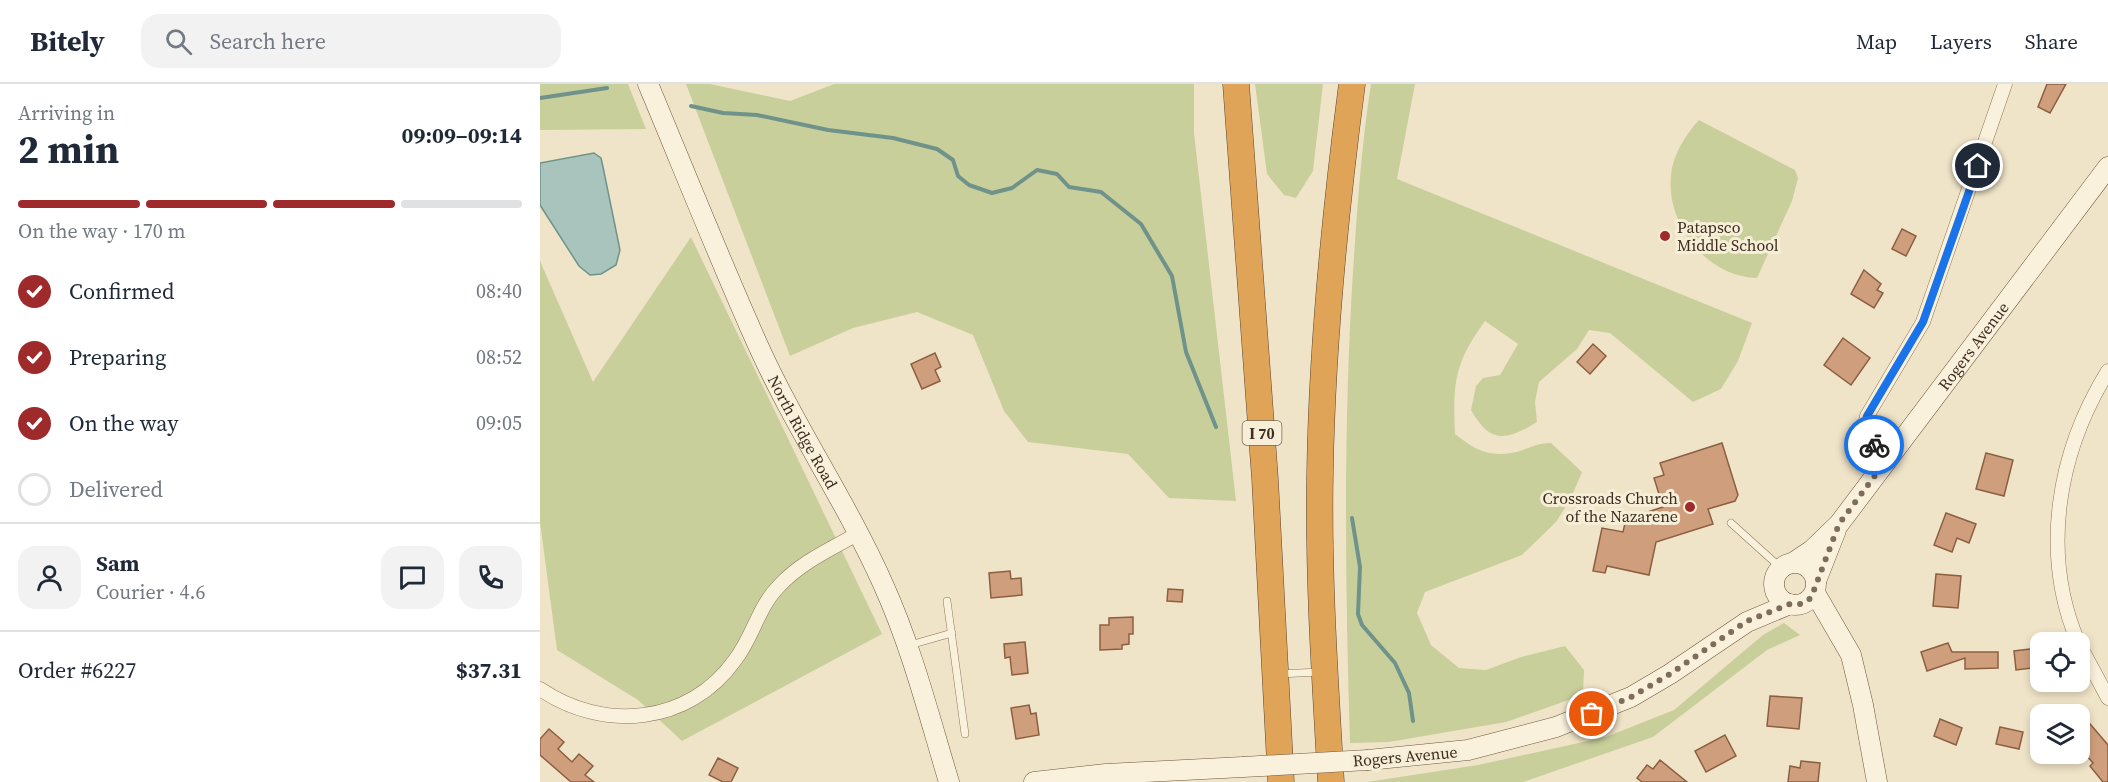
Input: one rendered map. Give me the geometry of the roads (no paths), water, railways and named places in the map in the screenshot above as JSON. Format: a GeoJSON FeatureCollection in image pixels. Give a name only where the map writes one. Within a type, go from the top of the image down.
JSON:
{"type":"FeatureCollection","features":[{"type":"Feature","properties":{"kind":"highway","name":"I 70"},"geometry":{"type":"LineString","coordinates":[[1236,84],[1265,478],[1281,782]]}},
{"type":"Feature","properties":{"kind":"highway"},"geometry":{"type":"LineString","coordinates":[[1331,782],[1324,672],[1320,473],[1325,354],[1335,219],[1352,84]]}},
{"type":"Feature","properties":{"kind":"main road","name":"North Ridge Road"},"geometry":{"type":"LineString","coordinates":[[648,84],[758,344],[805,438],[859,533],[908,646],[949,782]]}},
{"type":"Feature","properties":{"kind":"main road","name":"Rogers Avenue"},"geometry":{"type":"LineString","coordinates":[[1747,621],[1783,571],[1812,550],[1839,524],[2108,167]]}},
{"type":"Feature","properties":{"kind":"main road","name":"Rogers Avenue"},"geometry":{"type":"LineString","coordinates":[[1046,781],[1368,760],[1468,750],[1556,727],[1631,697],[1679,668],[1747,621],[1806,595],[1839,524]]}},
{"type":"Feature","properties":{"kind":"main road"},"geometry":{"type":"LineString","coordinates":[[1806,595],[1780,598],[1783,571],[1809,567],[1806,595],[1835,626],[1851,655],[1877,782]]}},
{"type":"Feature","properties":{"kind":"street"},"geometry":{"type":"LineString","coordinates":[[1888,458],[1866,435],[1864,426],[1867,416],[1923,322],[2005,84]]}},
{"type":"Feature","properties":{"kind":"street"},"geometry":{"type":"LineString","coordinates":[[2076,632],[2060,572],[2058,518],[2070,453],[2085,414],[2108,371]]}},
{"type":"Feature","properties":{"kind":"street"},"geometry":{"type":"LineString","coordinates":[[540,689],[559,702],[585,712],[612,717],[639,716],[671,708],[699,696],[719,680],[737,659],[761,608],[778,586],[799,567],[859,533]]}},
{"type":"Feature","properties":{"kind":"street"},"geometry":{"type":"LineString","coordinates":[[2090,664],[2108,698]]}},
{"type":"Feature","properties":{"kind":"lane"},"geometry":{"type":"LineString","coordinates":[[1731,523],[1783,571]]}},
{"type":"Feature","properties":{"kind":"lane"},"geometry":{"type":"LineString","coordinates":[[947,601],[965,734]]}},
{"type":"Feature","properties":{"kind":"lane"},"geometry":{"type":"LineString","coordinates":[[908,646],[951,633]]}},
{"type":"Feature","properties":{"kind":"lane"},"geometry":{"type":"LineString","coordinates":[[1276,674],[1324,672]]}},
{"type":"Feature","properties":{"kind":"water"},"geometry":{"type":"Polygon","coordinates":[[[594,153],[601,158],[620,250],[616,265],[601,274],[590,275],[579,266],[540,205],[540,163],[594,153]]]}},
{"type":"Feature","properties":{"kind":"waterway"},"geometry":{"type":"LineString","coordinates":[[540,98],[607,88]]}},
{"type":"Feature","properties":{"kind":"waterway"},"geometry":{"type":"LineString","coordinates":[[691,106],[723,113],[757,115],[828,130],[893,138],[937,149],[953,160],[958,176],[969,185],[992,193],[1012,188],[1037,170],[1057,174],[1069,187],[1101,192],[1141,224],[1172,276],[1186,352],[1216,427]]}},
{"type":"Feature","properties":{"kind":"waterway"},"geometry":{"type":"LineString","coordinates":[[1352,518],[1360,567],[1358,614],[1362,625],[1395,663],[1409,693],[1413,721]]}},
{"type":"Feature","properties":{"kind":"place","name":"Patapsco Middle School"},"geometry":{"type":"Point","coordinates":[1665,236]}},
{"type":"Feature","properties":{"kind":"place","name":"Crossroads Church of the Nazarene"},"geometry":{"type":"Point","coordinates":[1690,507]}}]}
